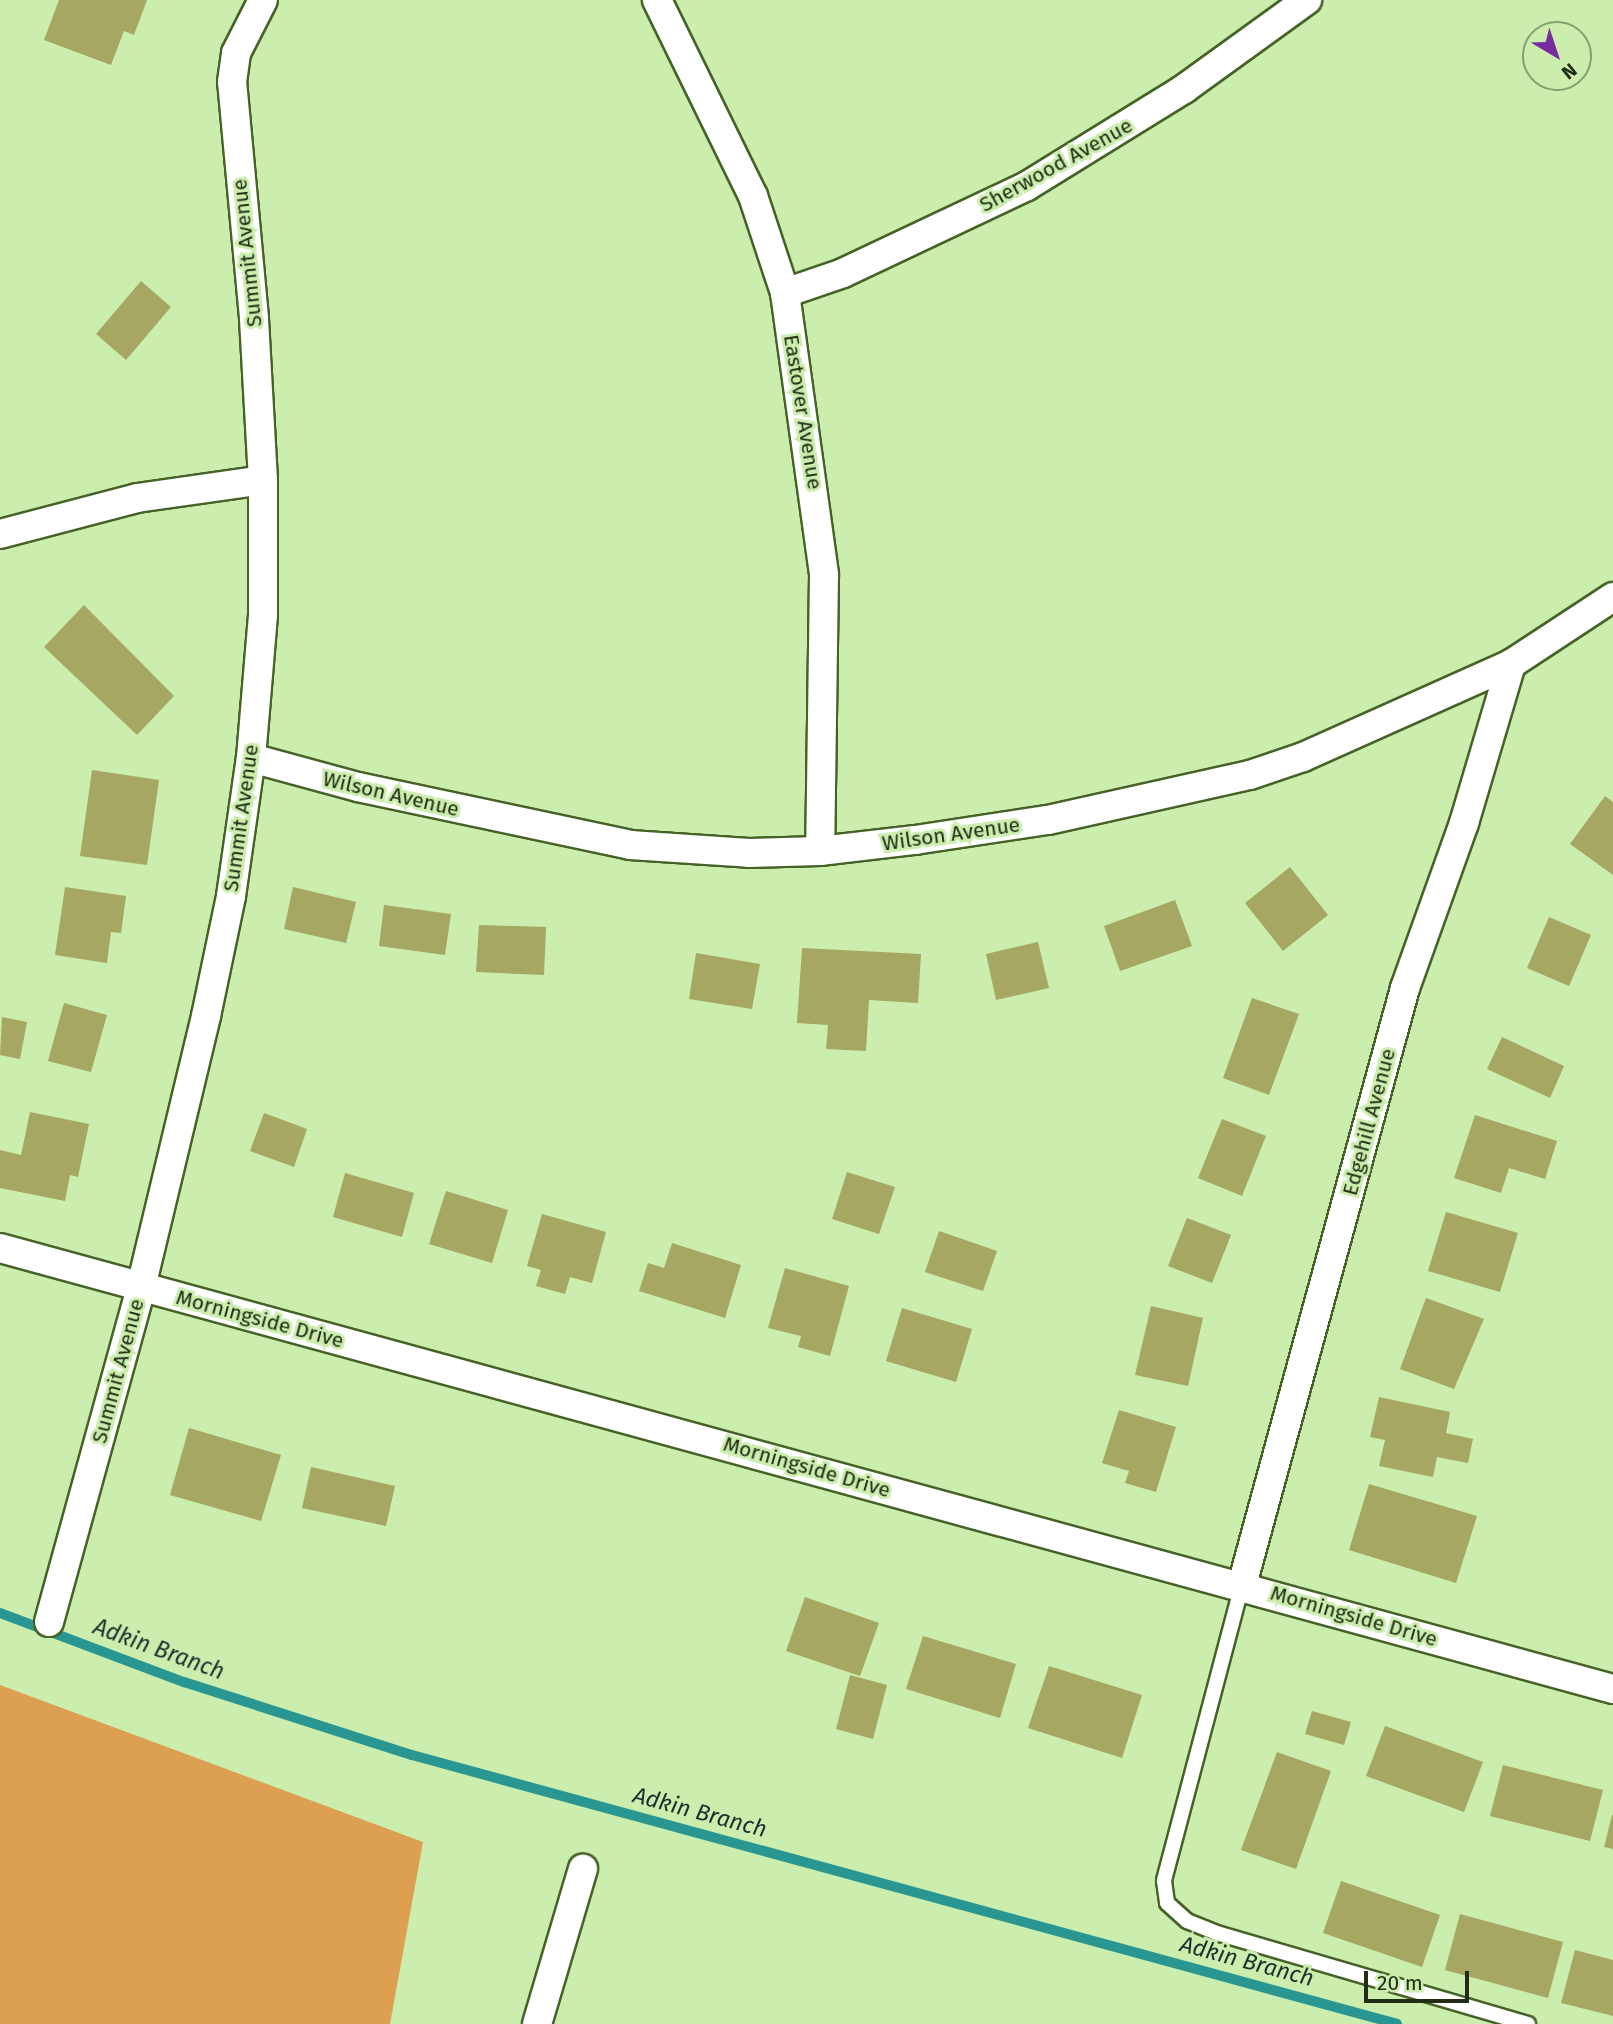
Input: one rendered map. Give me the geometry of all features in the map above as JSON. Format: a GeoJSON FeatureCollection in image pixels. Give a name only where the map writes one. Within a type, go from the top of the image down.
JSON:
{"type":"FeatureCollection","features":[{"type":"Feature","properties":{"kind":"street","name":"Summit Avenue"},"geometry":{"type":"LineString","coordinates":[[49,1622],[141,1287],[231,896],[251,758],[263,615],[263,480],[254,318],[232,82],[236,53],[263,0]]}},
{"type":"Feature","properties":{"kind":"street","name":"Eastover Avenue"},"geometry":{"type":"LineString","coordinates":[[656,0],[753,195],[785,293],[824,575],[820,850]]}},
{"type":"Feature","properties":{"kind":"street","name":"Sherwood Avenue"},"geometry":{"type":"LineString","coordinates":[[785,293],[843,273],[1027,186],[1184,89],[1307,0]]}},
{"type":"Feature","properties":{"kind":"street"},"geometry":{"type":"LineString","coordinates":[[0,534],[137,498],[263,480]]}},
{"type":"Feature","properties":{"kind":"street","name":"Wilson Avenue"},"geometry":{"type":"LineString","coordinates":[[251,758],[358,787],[630,845],[749,853],[820,850],[1048,820],[1250,775],[1303,757],[1511,664],[1613,597]]}},
{"type":"Feature","properties":{"kind":"street","name":"Edgehill Avenue"},"geometry":{"type":"LineString","coordinates":[[1242,1585],[1405,988],[1464,823],[1511,664]]}},
{"type":"Feature","properties":{"kind":"street","name":"Morningside Drive"},"geometry":{"type":"LineString","coordinates":[[0,1248],[1242,1585],[1613,1689]]}},
{"type":"Feature","properties":{"kind":"street"},"geometry":{"type":"LineString","coordinates":[[537,2024],[583,1869]]}},
{"type":"Feature","properties":{"kind":"lane"},"geometry":{"type":"LineString","coordinates":[[1242,1585],[1164,1881],[1167,1903],[1187,1921],[1220,1934],[1528,2024]]}},
{"type":"Feature","properties":{"kind":"shaded area"},"geometry":{"type":"Polygon","coordinates":[[[0,1685],[423,1842],[390,2024],[0,2024],[0,1685]]]}},
{"type":"Feature","properties":{"kind":"building"},"geometry":{"type":"Polygon","coordinates":[[[59,0],[147,0],[134,35],[124,31],[111,65],[44,40],[59,0]]]}},
{"type":"Feature","properties":{"kind":"building"},"geometry":{"type":"Polygon","coordinates":[[[141,281],[171,307],[126,360],[96,334],[141,281]]]}},
{"type":"Feature","properties":{"kind":"building"},"geometry":{"type":"Polygon","coordinates":[[[84,605],[174,696],[137,735],[44,647],[84,605]]]}},
{"type":"Feature","properties":{"kind":"building"},"geometry":{"type":"Polygon","coordinates":[[[92,770],[159,780],[147,865],[80,856],[92,770]]]}},
{"type":"Feature","properties":{"kind":"building"},"geometry":{"type":"Polygon","coordinates":[[[1605,796],[1613,802],[1613,875],[1570,844],[1605,796]]]}},
{"type":"Feature","properties":{"kind":"building"},"geometry":{"type":"Polygon","coordinates":[[[1290,867],[1328,915],[1283,951],[1245,903],[1290,867]]]}},
{"type":"Feature","properties":{"kind":"building"},"geometry":{"type":"Polygon","coordinates":[[[65,887],[126,896],[121,933],[111,932],[107,963],[55,955],[65,887]]]}},
{"type":"Feature","properties":{"kind":"building"},"geometry":{"type":"Polygon","coordinates":[[[293,887],[356,902],[346,943],[284,929],[293,887]]]}},
{"type":"Feature","properties":{"kind":"building"},"geometry":{"type":"Polygon","coordinates":[[[1175,900],[1192,946],[1120,971],[1104,926],[1175,900]]]}},
{"type":"Feature","properties":{"kind":"building"},"geometry":{"type":"Polygon","coordinates":[[[384,905],[451,914],[445,955],[379,946],[384,905]]]}},
{"type":"Feature","properties":{"kind":"building"},"geometry":{"type":"Polygon","coordinates":[[[1549,917],[1591,935],[1569,986],[1527,968],[1549,917]]]}},
{"type":"Feature","properties":{"kind":"building"},"geometry":{"type":"Polygon","coordinates":[[[479,925],[546,927],[544,975],[476,972],[479,925]]]}},
{"type":"Feature","properties":{"kind":"building"},"geometry":{"type":"Polygon","coordinates":[[[1038,942],[1049,988],[996,1000],[986,954],[1038,942]]]}},
{"type":"Feature","properties":{"kind":"building"},"geometry":{"type":"Polygon","coordinates":[[[802,948],[921,954],[918,1003],[869,1000],[866,1051],[826,1049],[828,1025],[797,1023],[802,948]]]}},
{"type":"Feature","properties":{"kind":"building"},"geometry":{"type":"Polygon","coordinates":[[[696,953],[760,964],[752,1009],[689,999],[696,953]]]}},
{"type":"Feature","properties":{"kind":"building"},"geometry":{"type":"Polygon","coordinates":[[[1252,998],[1299,1014],[1269,1095],[1223,1078],[1252,998]]]}},
{"type":"Feature","properties":{"kind":"building"},"geometry":{"type":"Polygon","coordinates":[[[64,1003],[107,1015],[91,1072],[48,1061],[64,1003]]]}},
{"type":"Feature","properties":{"kind":"building"},"geometry":{"type":"Polygon","coordinates":[[[2,1017],[27,1022],[20,1059],[0,1055],[2,1017]]]}},
{"type":"Feature","properties":{"kind":"building"},"geometry":{"type":"Polygon","coordinates":[[[1502,1037],[1564,1066],[1550,1098],[1487,1069],[1502,1037]]]}},
{"type":"Feature","properties":{"kind":"building"},"geometry":{"type":"Polygon","coordinates":[[[30,1112],[89,1124],[78,1177],[70,1175],[65,1201],[0,1188],[0,1150],[21,1155],[30,1112]]]}},
{"type":"Feature","properties":{"kind":"building"},"geometry":{"type":"Polygon","coordinates":[[[264,1113],[307,1129],[294,1167],[250,1151],[264,1113]]]}},
{"type":"Feature","properties":{"kind":"building"},"geometry":{"type":"Polygon","coordinates":[[[1475,1115],[1557,1141],[1545,1179],[1509,1168],[1501,1193],[1454,1178],[1475,1115]]]}},
{"type":"Feature","properties":{"kind":"building"},"geometry":{"type":"Polygon","coordinates":[[[1222,1119],[1266,1136],[1242,1196],[1198,1178],[1222,1119]]]}},
{"type":"Feature","properties":{"kind":"building"},"geometry":{"type":"Polygon","coordinates":[[[847,1172],[895,1187],[879,1234],[832,1219],[847,1172]]]}},
{"type":"Feature","properties":{"kind":"building"},"geometry":{"type":"Polygon","coordinates":[[[345,1173],[414,1193],[402,1237],[333,1217],[345,1173]]]}},
{"type":"Feature","properties":{"kind":"building"},"geometry":{"type":"Polygon","coordinates":[[[446,1191],[508,1210],[492,1263],[429,1244],[446,1191]]]}},
{"type":"Feature","properties":{"kind":"building"},"geometry":{"type":"Polygon","coordinates":[[[1446,1212],[1518,1233],[1500,1292],[1428,1271],[1446,1212]]]}},
{"type":"Feature","properties":{"kind":"building"},"geometry":{"type":"Polygon","coordinates":[[[542,1214],[606,1232],[592,1283],[570,1277],[565,1294],[536,1286],[541,1270],[527,1266],[542,1214]]]}},
{"type":"Feature","properties":{"kind":"building"},"geometry":{"type":"Polygon","coordinates":[[[1187,1218],[1231,1235],[1212,1283],[1168,1266],[1187,1218]]]}},
{"type":"Feature","properties":{"kind":"building"},"geometry":{"type":"Polygon","coordinates":[[[939,1231],[997,1251],[983,1291],[925,1272],[939,1231]]]}},
{"type":"Feature","properties":{"kind":"building"},"geometry":{"type":"Polygon","coordinates":[[[672,1243],[741,1265],[725,1318],[639,1291],[648,1263],[664,1268],[672,1243]]]}},
{"type":"Feature","properties":{"kind":"building"},"geometry":{"type":"Polygon","coordinates":[[[785,1268],[849,1286],[830,1356],[798,1347],[801,1336],[768,1328],[785,1268]]]}},
{"type":"Feature","properties":{"kind":"building"},"geometry":{"type":"Polygon","coordinates":[[[1426,1298],[1484,1319],[1454,1389],[1400,1369],[1426,1298]]]}},
{"type":"Feature","properties":{"kind":"building"},"geometry":{"type":"Polygon","coordinates":[[[1151,1306],[1203,1318],[1188,1386],[1135,1375],[1151,1306]]]}},
{"type":"Feature","properties":{"kind":"building"},"geometry":{"type":"Polygon","coordinates":[[[902,1308],[972,1329],[956,1382],[886,1361],[902,1308]]]}},
{"type":"Feature","properties":{"kind":"building"},"geometry":{"type":"Polygon","coordinates":[[[1379,1397],[1450,1412],[1446,1433],[1473,1439],[1468,1463],[1437,1457],[1433,1477],[1379,1466],[1385,1440],[1370,1437],[1379,1397]]]}},
{"type":"Feature","properties":{"kind":"building"},"geometry":{"type":"Polygon","coordinates":[[[1119,1410],[1176,1427],[1156,1492],[1125,1483],[1129,1471],[1102,1463],[1119,1410]]]}},
{"type":"Feature","properties":{"kind":"building"},"geometry":{"type":"Polygon","coordinates":[[[189,1428],[281,1455],[261,1521],[170,1495],[189,1428]]]}},
{"type":"Feature","properties":{"kind":"building"},"geometry":{"type":"Polygon","coordinates":[[[311,1467],[395,1486],[386,1526],[302,1508],[311,1467]]]}},
{"type":"Feature","properties":{"kind":"building"},"geometry":{"type":"Polygon","coordinates":[[[1369,1484],[1477,1516],[1456,1583],[1349,1550],[1369,1484]]]}},
{"type":"Feature","properties":{"kind":"building"},"geometry":{"type":"Polygon","coordinates":[[[805,1597],[879,1623],[860,1676],[786,1651],[805,1597]]]}},
{"type":"Feature","properties":{"kind":"building"},"geometry":{"type":"Polygon","coordinates":[[[923,1636],[1016,1664],[1000,1718],[906,1689],[923,1636]]]}},
{"type":"Feature","properties":{"kind":"building"},"geometry":{"type":"Polygon","coordinates":[[[1049,1666],[1142,1695],[1122,1758],[1028,1728],[1049,1666]]]}},
{"type":"Feature","properties":{"kind":"building"},"geometry":{"type":"Polygon","coordinates":[[[850,1675],[887,1685],[873,1739],[836,1729],[850,1675]]]}},
{"type":"Feature","properties":{"kind":"building"},"geometry":{"type":"Polygon","coordinates":[[[1312,1711],[1351,1722],[1344,1745],[1305,1734],[1312,1711]]]}},
{"type":"Feature","properties":{"kind":"building"},"geometry":{"type":"Polygon","coordinates":[[[1385,1726],[1483,1762],[1464,1812],[1366,1776],[1385,1726]]]}},
{"type":"Feature","properties":{"kind":"building"},"geometry":{"type":"Polygon","coordinates":[[[1277,1752],[1331,1771],[1296,1869],[1241,1850],[1277,1752]]]}},
{"type":"Feature","properties":{"kind":"building"},"geometry":{"type":"Polygon","coordinates":[[[1503,1765],[1603,1790],[1590,1841],[1490,1816],[1503,1765]]]}},
{"type":"Feature","properties":{"kind":"building"},"geometry":{"type":"Polygon","coordinates":[[[1613,1815],[1613,1849],[1604,1847],[1613,1815]]]}},
{"type":"Feature","properties":{"kind":"building"},"geometry":{"type":"Polygon","coordinates":[[[1341,1881],[1440,1915],[1422,1967],[1323,1933],[1341,1881]]]}},
{"type":"Feature","properties":{"kind":"building"},"geometry":{"type":"Polygon","coordinates":[[[1460,1914],[1563,1942],[1548,1998],[1445,1970],[1460,1914]]]}},
{"type":"Feature","properties":{"kind":"building"},"geometry":{"type":"Polygon","coordinates":[[[1575,1950],[1613,1960],[1613,2016],[1561,2003],[1575,1950]]]}},
{"type":"Feature","properties":{"kind":"waterway","name":"Adkin Branch"},"geometry":{"type":"LineString","coordinates":[[0,1613],[184,1682],[412,1755],[1397,2024]]}}]}
